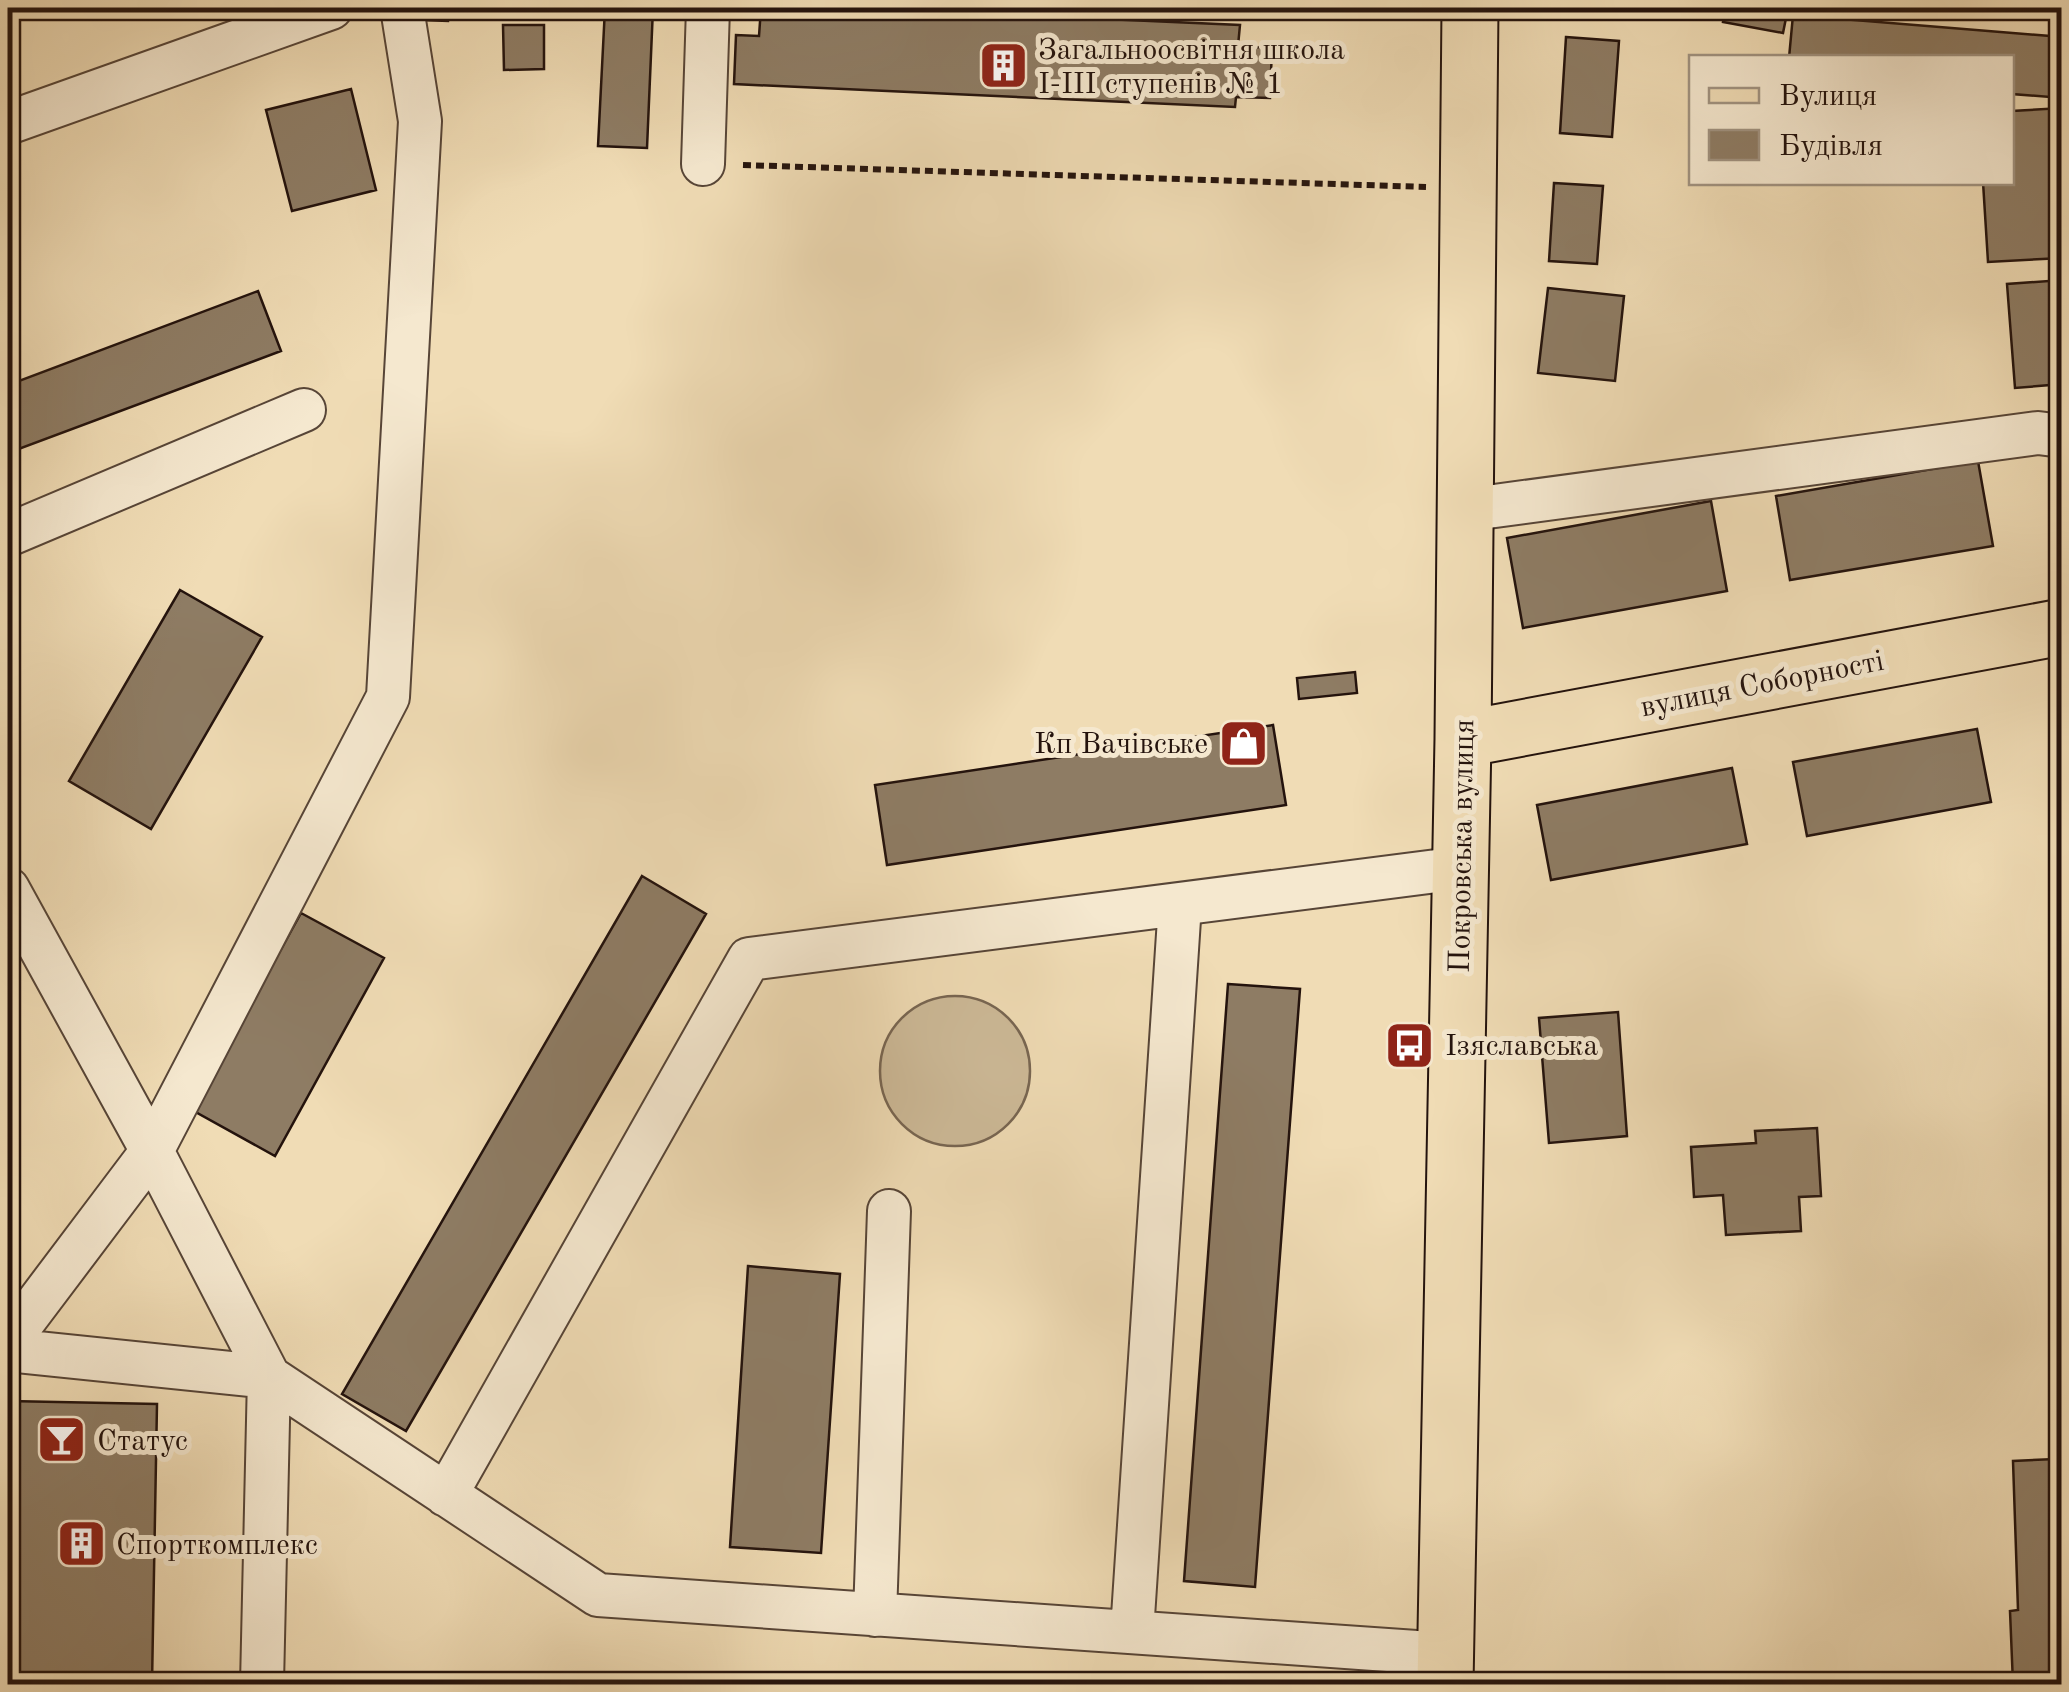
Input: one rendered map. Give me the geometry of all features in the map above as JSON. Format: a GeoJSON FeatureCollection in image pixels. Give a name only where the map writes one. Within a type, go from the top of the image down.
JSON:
{"type":"FeatureCollection","features":[{"type":"Feature","properties":{"kind":"main road","name":"Покровська вулиця"},"geometry":{"type":"LineString","coordinates":[[1445,1669],[1463,739],[1470,8]]}},
{"type":"Feature","properties":{"kind":"main road","name":"вулиця Соборності"},"geometry":{"type":"LineString","coordinates":[[1463,739],[2062,627]]}},
{"type":"Feature","properties":{"kind":"street"},"geometry":{"type":"LineString","coordinates":[[8,123],[331,8]]}},
{"type":"Feature","properties":{"kind":"street"},"geometry":{"type":"LineString","coordinates":[[402,8],[420,121],[388,697],[152,1151],[8,1346],[268,1378],[598,1595],[1132,1632],[1445,1669]]}},
{"type":"Feature","properties":{"kind":"street"},"geometry":{"type":"LineString","coordinates":[[704,164],[708,8]]}},
{"type":"Feature","properties":{"kind":"street"},"geometry":{"type":"LineString","coordinates":[[8,535],[304,410]]}},
{"type":"Feature","properties":{"kind":"street"},"geometry":{"type":"LineString","coordinates":[[1465,510],[2038,433],[2062,436]]}},
{"type":"Feature","properties":{"kind":"street"},"geometry":{"type":"LineString","coordinates":[[446,1495],[750,959],[1460,868]]}},
{"type":"Feature","properties":{"kind":"street"},"geometry":{"type":"LineString","coordinates":[[8,889],[152,1151],[268,1378],[262,1684]]}},
{"type":"Feature","properties":{"kind":"street"},"geometry":{"type":"LineString","coordinates":[[1132,1632],[1180,904]]}},
{"type":"Feature","properties":{"kind":"street"},"geometry":{"type":"LineString","coordinates":[[875,1615],[889,1211]]}},
{"type":"Feature","properties":{"kind":"path"},"geometry":{"type":"LineString","coordinates":[[704,164],[1467,188]]}},
{"type":"Feature","properties":{"kind":"shaded area"},"geometry":{"type":"Polygon","coordinates":[[[955,996],[984,1002],[1008,1018],[1024,1042],[1030,1071],[1024,1100],[1008,1124],[984,1140],[955,1146],[926,1140],[902,1124],[886,1100],[880,1071],[886,1042],[902,1018],[926,1002],[955,996]]]}},
{"type":"Feature","properties":{"kind":"building"},"geometry":{"type":"Polygon","coordinates":[[[8,8],[41,8],[8,18],[8,8]]]}},
{"type":"Feature","properties":{"kind":"building"},"geometry":{"type":"Polygon","coordinates":[[[424,8],[449,8],[448,21],[423,20],[424,8]]]}},
{"type":"Feature","properties":{"kind":"building"},"geometry":{"type":"Polygon","coordinates":[[[605,8],[653,8],[647,148],[598,146],[605,8]]]}},
{"type":"Feature","properties":{"kind":"building","name":"Загальноосвітня школа І-ІІІ ступенів № 1"},"geometry":{"type":"Polygon","coordinates":[[[761,8],[1038,8],[1038,16],[1240,25],[1238,46],[1272,48],[1270,98],[1236,97],[1235,107],[734,84],[736,35],[759,36],[761,8]]]}},
{"type":"Feature","properties":{"kind":"building"},"geometry":{"type":"Polygon","coordinates":[[[1725,8],[1788,8],[1783,33],[1723,22],[1725,8]]]}},
{"type":"Feature","properties":{"kind":"building"},"geometry":{"type":"Polygon","coordinates":[[[1793,15],[2062,37],[2062,98],[2014,94],[2014,55],[1789,55],[1793,15]]]}},
{"type":"Feature","properties":{"kind":"building"},"geometry":{"type":"Polygon","coordinates":[[[503,25],[544,25],[544,69],[504,70],[503,25]]]}},
{"type":"Feature","properties":{"kind":"building"},"geometry":{"type":"Polygon","coordinates":[[[1566,37],[1619,41],[1612,137],[1560,133],[1566,37]]]}},
{"type":"Feature","properties":{"kind":"building"},"geometry":{"type":"Polygon","coordinates":[[[351,89],[376,190],[292,211],[266,110],[351,89]]]}},
{"type":"Feature","properties":{"kind":"building"},"geometry":{"type":"Polygon","coordinates":[[[2062,108],[2062,258],[1988,262],[1983,185],[2014,185],[2014,111],[2062,108]]]}},
{"type":"Feature","properties":{"kind":"building"},"geometry":{"type":"Polygon","coordinates":[[[1554,183],[1603,186],[1597,264],[1549,261],[1554,183]]]}},
{"type":"Feature","properties":{"kind":"building"},"geometry":{"type":"Polygon","coordinates":[[[2062,280],[2062,384],[2015,388],[2007,284],[2062,280]]]}},
{"type":"Feature","properties":{"kind":"building"},"geometry":{"type":"Polygon","coordinates":[[[1548,288],[1624,296],[1615,381],[1538,373],[1548,288]]]}},
{"type":"Feature","properties":{"kind":"building"},"geometry":{"type":"Polygon","coordinates":[[[258,291],[281,351],[8,453],[8,385],[258,291]]]}},
{"type":"Feature","properties":{"kind":"building"},"geometry":{"type":"Polygon","coordinates":[[[1978,461],[1993,546],[1790,580],[1776,496],[1978,461]]]}},
{"type":"Feature","properties":{"kind":"building"},"geometry":{"type":"Polygon","coordinates":[[[1711,501],[1727,591],[1523,628],[1507,538],[1711,501]]]}},
{"type":"Feature","properties":{"kind":"building"},"geometry":{"type":"Polygon","coordinates":[[[180,590],[262,637],[151,829],[69,781],[180,590]]]}},
{"type":"Feature","properties":{"kind":"building"},"geometry":{"type":"Polygon","coordinates":[[[1355,672],[1357,693],[1299,699],[1297,678],[1355,672]]]}},
{"type":"Feature","properties":{"kind":"building"},"geometry":{"type":"Polygon","coordinates":[[[2062,719],[2062,770],[2051,721],[2062,719]]]}},
{"type":"Feature","properties":{"kind":"building"},"geometry":{"type":"Polygon","coordinates":[[[1273,725],[1286,805],[887,865],[875,785],[1273,725]]]}},
{"type":"Feature","properties":{"kind":"building"},"geometry":{"type":"Polygon","coordinates":[[[1977,729],[1991,802],[1807,836],[1793,762],[1977,729]]]}},
{"type":"Feature","properties":{"kind":"building"},"geometry":{"type":"Polygon","coordinates":[[[1732,768],[1747,844],[1551,880],[1537,805],[1732,768]]]}},
{"type":"Feature","properties":{"kind":"building"},"geometry":{"type":"Polygon","coordinates":[[[642,876],[706,914],[406,1431],[342,1394],[642,876]]]}},
{"type":"Feature","properties":{"kind":"building"},"geometry":{"type":"Polygon","coordinates":[[[301,913],[384,958],[275,1156],[192,1110],[301,913]]]}},
{"type":"Feature","properties":{"kind":"building"},"geometry":{"type":"Polygon","coordinates":[[[1228,984],[1300,989],[1255,1587],[1184,1581],[1228,984]]]}},
{"type":"Feature","properties":{"kind":"building"},"geometry":{"type":"Polygon","coordinates":[[[1618,1012],[1627,1136],[1549,1143],[1539,1018],[1618,1012]]]}},
{"type":"Feature","properties":{"kind":"building"},"geometry":{"type":"Polygon","coordinates":[[[1817,1128],[1821,1196],[1799,1197],[1801,1231],[1726,1235],[1723,1195],[1694,1197],[1691,1147],[1756,1143],[1755,1131],[1817,1128]]]}},
{"type":"Feature","properties":{"kind":"building"},"geometry":{"type":"Polygon","coordinates":[[[748,1266],[840,1274],[821,1553],[730,1547],[748,1266]]]}},
{"type":"Feature","properties":{"kind":"building","name":"Спорткомплекс"},"geometry":{"type":"Polygon","coordinates":[[[8,1401],[157,1404],[152,1684],[8,1684],[8,1401]]]}},
{"type":"Feature","properties":{"kind":"building"},"geometry":{"type":"Polygon","coordinates":[[[2055,1459],[2062,1684],[2013,1684],[2010,1611],[2018,1610],[2013,1461],[2055,1459]]]}},
{"type":"Feature","properties":{"kind":"place","name":"Загальноосвітня школа І-ІІІ ступенів № 1"},"geometry":{"type":"Point","coordinates":[1003,66]}},
{"type":"Feature","properties":{"kind":"place","name":"Кп Вачівське"},"geometry":{"type":"Point","coordinates":[1243,743]}},
{"type":"Feature","properties":{"kind":"place","name":"Ізяславська"},"geometry":{"type":"Point","coordinates":[1410,1045]}},
{"type":"Feature","properties":{"kind":"place","name":"Статус"},"geometry":{"type":"Point","coordinates":[62,1440]}},
{"type":"Feature","properties":{"kind":"place","name":"Спорткомплекс"},"geometry":{"type":"Point","coordinates":[81,1544]}}]}
